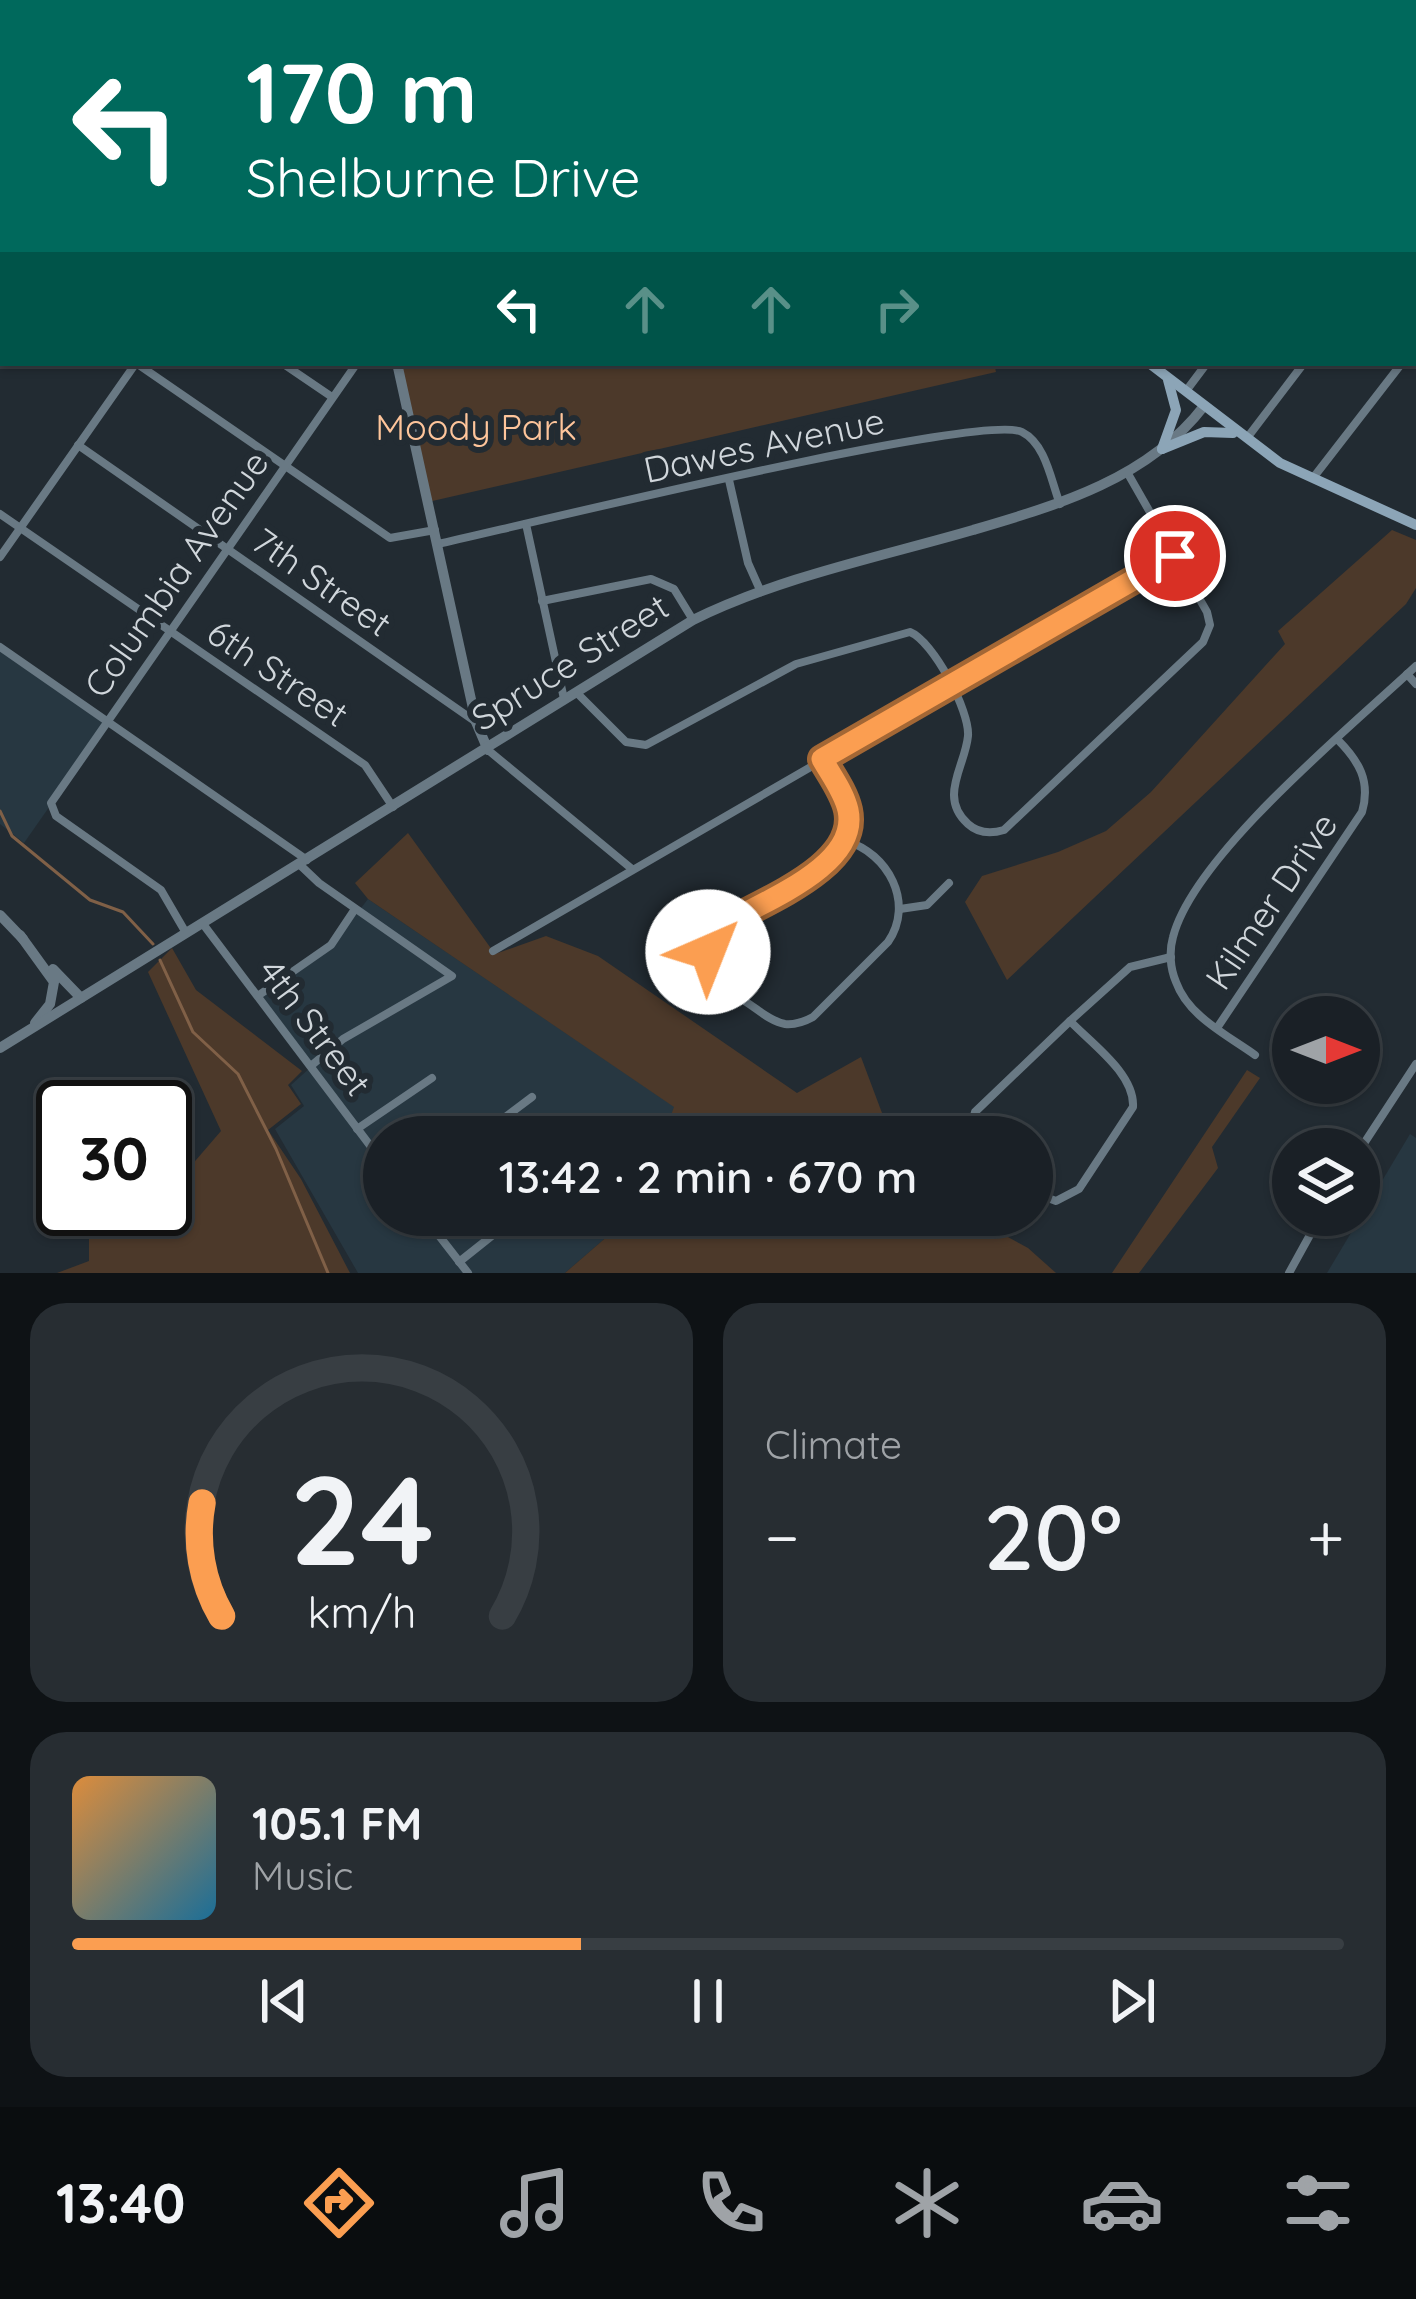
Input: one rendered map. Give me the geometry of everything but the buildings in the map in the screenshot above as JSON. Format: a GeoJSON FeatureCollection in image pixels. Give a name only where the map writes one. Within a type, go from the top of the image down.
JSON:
{"type":"FeatureCollection","features":[{"type":"Feature","properties":{"kind":"main road"},"geometry":{"type":"LineString","coordinates":[[1153,366],[1291,469],[1416,525]]}},
{"type":"Feature","properties":{"kind":"main road"},"geometry":{"type":"LineString","coordinates":[[1162,449],[1176,410],[1166,377]]}},
{"type":"Feature","properties":{"kind":"main road"},"geometry":{"type":"LineString","coordinates":[[1162,449],[1204,432],[1242,437]]}},
{"type":"Feature","properties":{"kind":"street"},"geometry":{"type":"LineString","coordinates":[[0,557],[134,366]]}},
{"type":"Feature","properties":{"kind":"street","name":"Dawes Avenue"},"geometry":{"type":"LineString","coordinates":[[140,366],[390,538],[436,537],[526,524],[901,442],[1007,428],[1024,433],[1036,444],[1060,504]]}},
{"type":"Feature","properties":{"kind":"street"},"geometry":{"type":"LineString","coordinates":[[286,366],[332,398]]}},
{"type":"Feature","properties":{"kind":"street","name":"Columbia Avenue"},"geometry":{"type":"LineString","coordinates":[[186,933],[161,890],[57,818],[52,798],[355,366]]}},
{"type":"Feature","properties":{"kind":"street"},"geometry":{"type":"LineString","coordinates":[[398,366],[476,722],[488,750],[632,868]]}},
{"type":"Feature","properties":{"kind":"street"},"geometry":{"type":"LineString","coordinates":[[1185,392],[1205,366]]}},
{"type":"Feature","properties":{"kind":"street"},"geometry":{"type":"LineString","coordinates":[[1242,437],[1301,366]]}},
{"type":"Feature","properties":{"kind":"street"},"geometry":{"type":"LineString","coordinates":[[1313,478],[1400,366]]}},
{"type":"Feature","properties":{"kind":"street","name":"Spruce Street"},"geometry":{"type":"LineString","coordinates":[[0,1048],[693,620],[761,592],[1060,504],[1127,472],[1162,449],[1181,435],[1204,406]]}},
{"type":"Feature","properties":{"kind":"street","name":"7th Street"},"geometry":{"type":"LineString","coordinates":[[78,446],[476,722]]}},
{"type":"Feature","properties":{"kind":"street"},"geometry":{"type":"LineString","coordinates":[[577,693],[626,742],[639,746],[653,743],[796,664],[903,632],[917,634],[928,644],[965,712],[968,736],[955,774],[955,805],[971,827],[994,833],[1012,825],[1205,639],[1210,625],[1207,612],[1127,472]]}},
{"type":"Feature","properties":{"kind":"street"},"geometry":{"type":"LineString","coordinates":[[729,480],[748,563],[761,592]]}},
{"type":"Feature","properties":{"kind":"street","name":"6th Street"},"geometry":{"type":"LineString","coordinates":[[0,514],[365,765],[393,807]]}},
{"type":"Feature","properties":{"kind":"street"},"geometry":{"type":"LineString","coordinates":[[526,524],[564,702]]}},
{"type":"Feature","properties":{"kind":"street"},"geometry":{"type":"LineString","coordinates":[[493,951],[1175,556]]}},
{"type":"Feature","properties":{"kind":"street"},"geometry":{"type":"LineString","coordinates":[[542,601],[651,579],[674,589],[693,620]]}},
{"type":"Feature","properties":{"kind":"street"},"geometry":{"type":"LineString","coordinates":[[0,647],[303,862],[355,908],[452,976],[343,1040],[312,1065]]}},
{"type":"Feature","properties":{"kind":"street"},"geometry":{"type":"LineString","coordinates":[[1256,1055],[1195,1011],[1180,992],[1171,957],[1178,922],[1214,866],[1276,796],[1416,665]]}},
{"type":"Feature","properties":{"kind":"street"},"geometry":{"type":"LineString","coordinates":[[1407,674],[1416,684]]}},
{"type":"Feature","properties":{"kind":"street","name":"Kilmer Drive"},"geometry":{"type":"LineString","coordinates":[[1217,1028],[1362,812],[1364,775],[1337,739]]}},
{"type":"Feature","properties":{"kind":"street"},"geometry":{"type":"LineString","coordinates":[[822,759],[848,808],[846,841],[830,862],[717,930],[710,944],[708,960],[718,982],[773,1020],[805,1021],[889,942],[897,928],[900,909],[895,887],[878,858],[867,848],[846,841]]}},
{"type":"Feature","properties":{"kind":"street"},"geometry":{"type":"LineString","coordinates":[[900,909],[927,905],[949,883]]}},
{"type":"Feature","properties":{"kind":"street"},"geometry":{"type":"LineString","coordinates":[[259,995],[332,945],[355,908]]}},
{"type":"Feature","properties":{"kind":"street"},"geometry":{"type":"LineString","coordinates":[[0,915],[81,998]]}},
{"type":"Feature","properties":{"kind":"street","name":"4th Street"},"geometry":{"type":"LineString","coordinates":[[202,924],[363,1137]]}},
{"type":"Feature","properties":{"kind":"street"},"geometry":{"type":"LineString","coordinates":[[20,935],[54,982],[50,1004],[26,1032]]}},
{"type":"Feature","properties":{"kind":"street"},"geometry":{"type":"LineString","coordinates":[[974,1116],[1130,967],[1171,957]]}},
{"type":"Feature","properties":{"kind":"street"},"geometry":{"type":"LineString","coordinates":[[1053,1200],[1075,1194],[1133,1107],[1126,1080],[1070,1022]]}},
{"type":"Feature","properties":{"kind":"street"},"geometry":{"type":"LineString","coordinates":[[1374,1128],[1416,1064]]}},
{"type":"Feature","properties":{"kind":"street"},"geometry":{"type":"LineString","coordinates":[[357,1129],[432,1078]]}},
{"type":"Feature","properties":{"kind":"street"},"geometry":{"type":"LineString","coordinates":[[507,1116],[532,1097]]}},
{"type":"Feature","properties":{"kind":"street"},"geometry":{"type":"LineString","coordinates":[[440,1236],[468,1273]]}},
{"type":"Feature","properties":{"kind":"street"},"geometry":{"type":"LineString","coordinates":[[460,1262],[492,1236]]}},
{"type":"Feature","properties":{"kind":"street"},"geometry":{"type":"LineString","coordinates":[[1289,1273],[1309,1236]]}},
{"type":"Feature","properties":{"kind":"shaded area"},"geometry":{"type":"Polygon","coordinates":[[[0,643],[110,720],[24,843],[0,824],[0,643]]]}},
{"type":"Feature","properties":{"kind":"shaded area"},"geometry":{"type":"Polygon","coordinates":[[[368,899],[675,1107],[671,1116],[363,1116],[363,1236],[608,1236],[565,1273],[358,1273],[275,1129],[304,1106],[291,1085],[312,1066],[261,997],[334,943],[368,899]]]}},
{"type":"Feature","properties":{"kind":"shaded area"},"geometry":{"type":"Polygon","coordinates":[[[1410,1134],[1416,1138],[1416,1273],[1327,1273],[1349,1236],[1380,1236],[1380,1184],[1410,1134]]]}},
{"type":"Feature","properties":{"kind":"green space","name":"Moody Park"},"geometry":{"type":"Polygon","coordinates":[[[396,366],[995,366],[996,372],[428,502],[396,366]]]}},
{"type":"Feature","properties":{"kind":"green space"},"geometry":{"type":"Polygon","coordinates":[[[1392,530],[1416,540],[1416,588],[1406,604],[1007,980],[965,902],[982,876],[1106,831],[1151,792],[1285,644],[1278,631],[1392,530]]]}},
{"type":"Feature","properties":{"kind":"green space"},"geometry":{"type":"Polygon","coordinates":[[[408,833],[495,954],[546,936],[598,956],[797,1093],[861,1057],[883,1116],[671,1116],[674,1107],[368,899],[355,883],[408,833]]]}},
{"type":"Feature","properties":{"kind":"green space"},"geometry":{"type":"Polygon","coordinates":[[[172,948],[196,990],[302,1071],[288,1085],[301,1104],[268,1130],[301,1179],[350,1273],[57,1273],[89,1261],[89,1236],[192,1236],[192,1165],[221,1131],[148,972],[172,948]]]}},
{"type":"Feature","properties":{"kind":"green space"},"geometry":{"type":"Polygon","coordinates":[[[1247,1070],[1260,1078],[1212,1147],[1218,1168],[1139,1273],[1112,1273],[1247,1070]]]}},
{"type":"Feature","properties":{"kind":"green space"},"geometry":{"type":"Polygon","coordinates":[[[608,1236],[1006,1236],[1056,1273],[565,1273],[608,1236]]]}},
{"type":"Feature","properties":{"kind":"waterway"},"geometry":{"type":"LineString","coordinates":[[0,811],[12,836],[90,900],[123,912],[153,944]]}},
{"type":"Feature","properties":{"kind":"waterway"},"geometry":{"type":"LineString","coordinates":[[160,960],[193,1032],[238,1074],[276,1149],[328,1273]]}},
{"type":"Feature","properties":{"kind":"route"},"geometry":{"type":"LineString","coordinates":[[708,952],[723,925],[821,868],[842,849],[848,836],[848,808],[822,759],[1175,556]]}}]}
